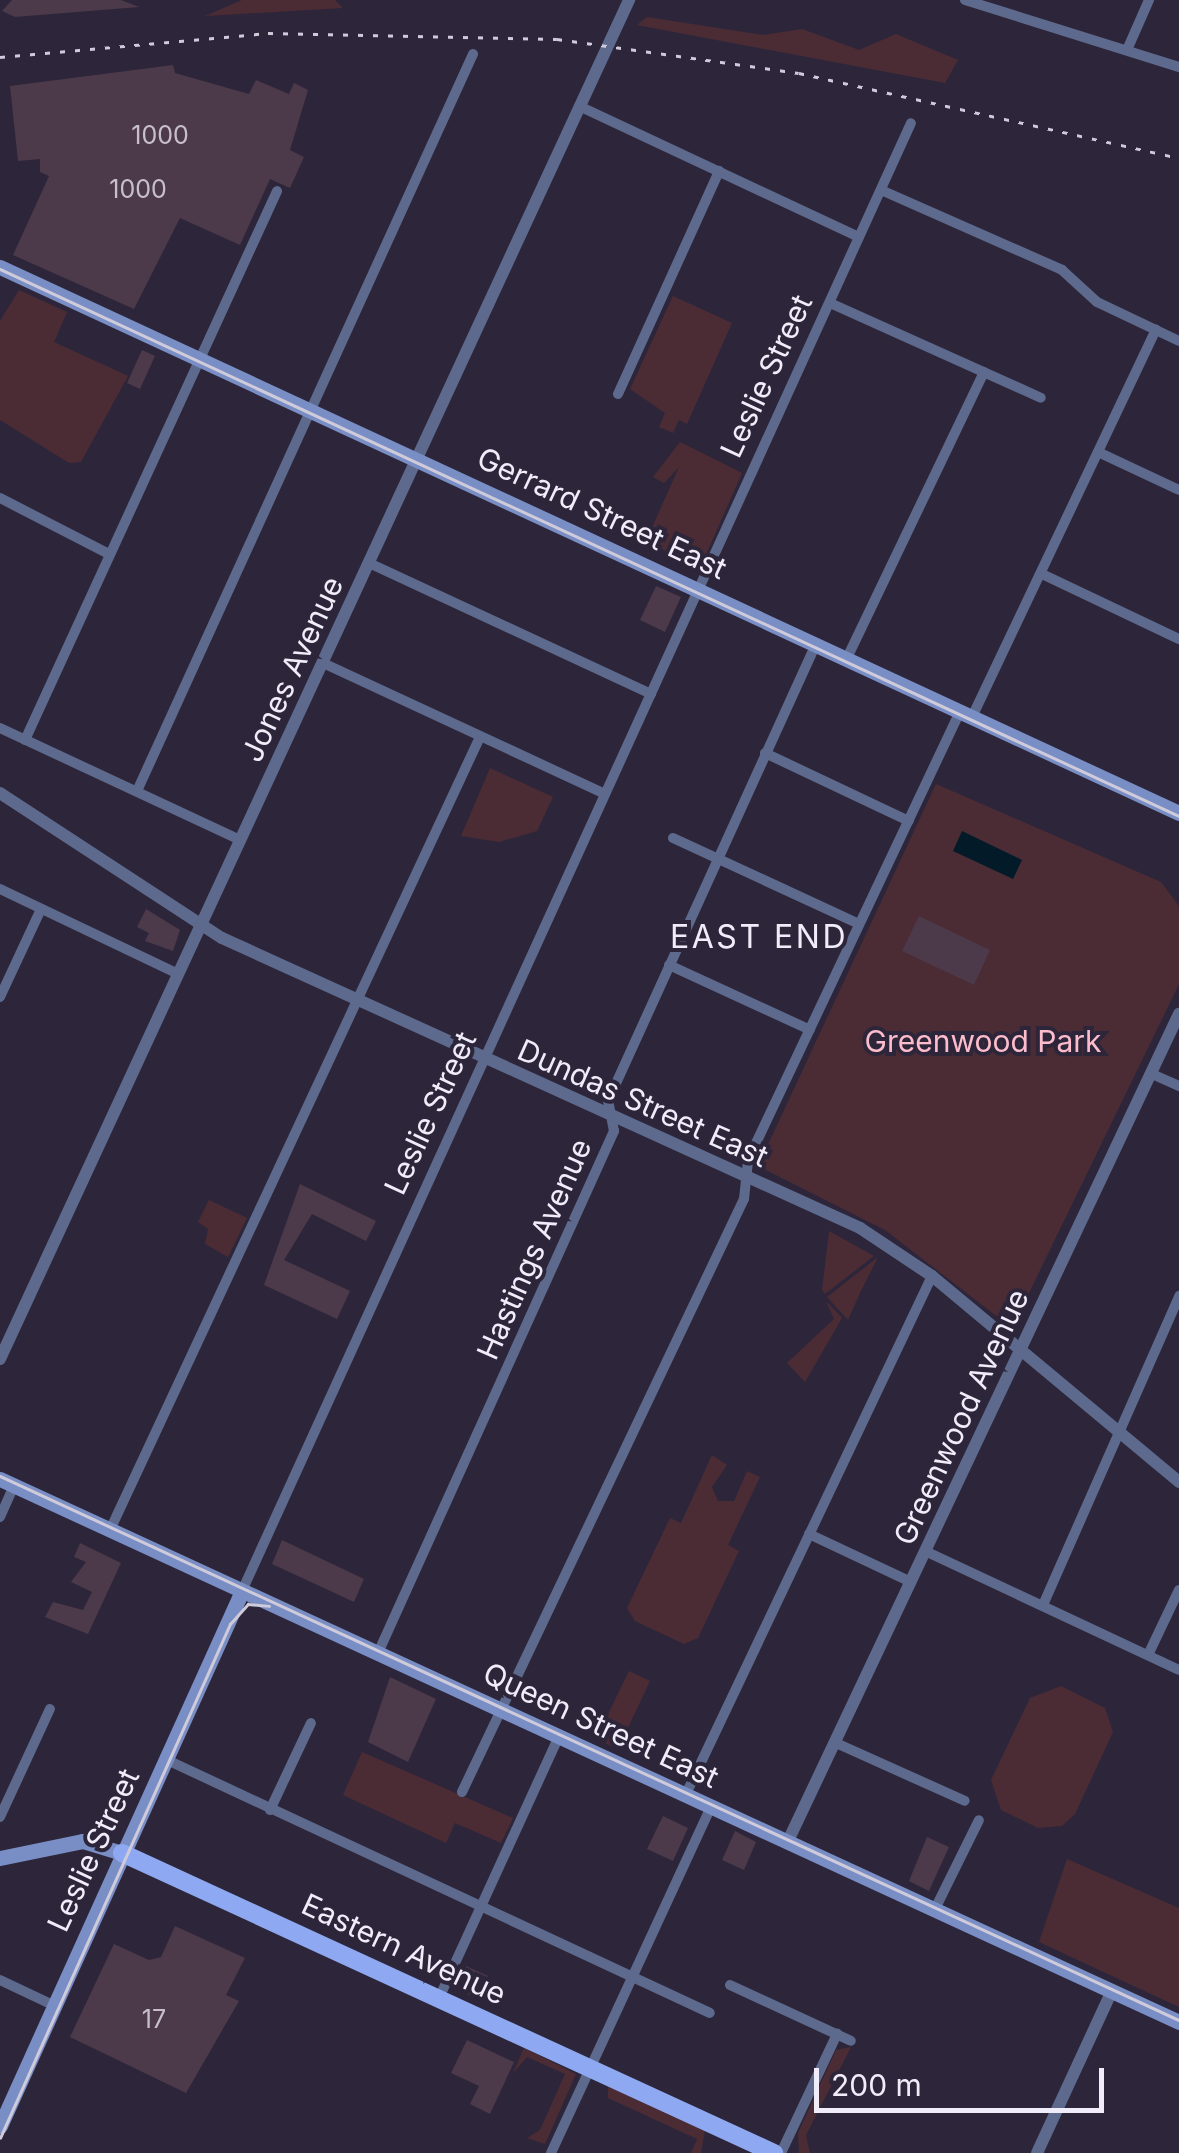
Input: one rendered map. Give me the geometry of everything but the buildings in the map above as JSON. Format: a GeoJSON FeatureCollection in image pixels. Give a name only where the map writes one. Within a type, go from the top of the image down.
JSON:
{"type":"FeatureCollection","features":[{"type":"Feature","properties":{"kind":"main road","name":"Gerrard Street East"},"geometry":{"type":"LineString","coordinates":[[0,267],[700,588],[1179,814]]}},
{"type":"Feature","properties":{"kind":"main road","name":"Queen Street East"},"geometry":{"type":"LineString","coordinates":[[7,1482],[1179,2022]]}},
{"type":"Feature","properties":{"kind":"main road","name":"Leslie Street"},"geometry":{"type":"LineString","coordinates":[[0,2126],[242,1591]]}},
{"type":"Feature","properties":{"kind":"main road","name":"Eastern Avenue"},"geometry":{"type":"LineString","coordinates":[[0,1858],[83,1841],[122,1853],[778,2153]]}},
{"type":"Feature","properties":{"kind":"street","name":"Jones Avenue"},"geometry":{"type":"LineString","coordinates":[[0,1359],[630,0]]}},
{"type":"Feature","properties":{"kind":"street"},"geometry":{"type":"LineString","coordinates":[[965,0],[1179,67]]}},
{"type":"Feature","properties":{"kind":"street"},"geometry":{"type":"LineString","coordinates":[[1007,13],[1013,0]]}},
{"type":"Feature","properties":{"kind":"street"},"geometry":{"type":"LineString","coordinates":[[1127,50],[1149,0]]}},
{"type":"Feature","properties":{"kind":"street"},"geometry":{"type":"LineString","coordinates":[[137,791],[472,54]]}},
{"type":"Feature","properties":{"kind":"street"},"geometry":{"type":"LineString","coordinates":[[579,106],[860,237]]}},
{"type":"Feature","properties":{"kind":"street","name":"Leslie Street"},"geometry":{"type":"LineString","coordinates":[[242,1591],[911,124]]}},
{"type":"Feature","properties":{"kind":"street"},"geometry":{"type":"LineString","coordinates":[[618,394],[720,171]]}},
{"type":"Feature","properties":{"kind":"street"},"geometry":{"type":"LineString","coordinates":[[25,740],[277,190]]}},
{"type":"Feature","properties":{"kind":"street"},"geometry":{"type":"LineString","coordinates":[[882,190],[1062,270],[1097,302],[1179,341]]}},
{"type":"Feature","properties":{"kind":"street"},"geometry":{"type":"LineString","coordinates":[[830,303],[1040,398]]}},
{"type":"Feature","properties":{"kind":"street"},"geometry":{"type":"LineString","coordinates":[[462,1792],[744,1199],[748,1160],[859,924],[909,821],[1042,574],[1156,330]]}},
{"type":"Feature","properties":{"kind":"street"},"geometry":{"type":"LineString","coordinates":[[847,658],[984,372]]}},
{"type":"Feature","properties":{"kind":"street"},"geometry":{"type":"LineString","coordinates":[[1098,452],[1179,490]]}},
{"type":"Feature","properties":{"kind":"street"},"geometry":{"type":"LineString","coordinates":[[0,498],[109,554]]}},
{"type":"Feature","properties":{"kind":"street"},"geometry":{"type":"LineString","coordinates":[[369,563],[651,694]]}},
{"type":"Feature","properties":{"kind":"street"},"geometry":{"type":"LineString","coordinates":[[1042,574],[1179,639]]}},
{"type":"Feature","properties":{"kind":"street","name":"Hastings Avenue"},"geometry":{"type":"LineString","coordinates":[[378,1653],[613,1134],[608,1101],[816,644]]}},
{"type":"Feature","properties":{"kind":"street"},"geometry":{"type":"LineString","coordinates":[[323,663],[605,794]]}},
{"type":"Feature","properties":{"kind":"street"},"geometry":{"type":"LineString","coordinates":[[0,728],[240,840]]}},
{"type":"Feature","properties":{"kind":"street"},"geometry":{"type":"LineString","coordinates":[[110,1530],[480,737]]}},
{"type":"Feature","properties":{"kind":"street"},"geometry":{"type":"LineString","coordinates":[[765,753],[909,821]]}},
{"type":"Feature","properties":{"kind":"street","name":"Dundas Street East"},"geometry":{"type":"LineString","coordinates":[[0,793],[202,926],[485,1060],[860,1228],[932,1276],[1179,1482]]}},
{"type":"Feature","properties":{"kind":"street"},"geometry":{"type":"LineString","coordinates":[[672,838],[859,924]]}},
{"type":"Feature","properties":{"kind":"street"},"geometry":{"type":"LineString","coordinates":[[0,889],[178,974]]}},
{"type":"Feature","properties":{"kind":"street"},"geometry":{"type":"LineString","coordinates":[[0,997],[41,909]]}},
{"type":"Feature","properties":{"kind":"street"},"geometry":{"type":"LineString","coordinates":[[669,965],[810,1030]]}},
{"type":"Feature","properties":{"kind":"street","name":"Greenwood Avenue"},"geometry":{"type":"LineString","coordinates":[[788,1841],[1179,1014]]}},
{"type":"Feature","properties":{"kind":"street"},"geometry":{"type":"LineString","coordinates":[[1152,1074],[1179,1086]]}},
{"type":"Feature","properties":{"kind":"street"},"geometry":{"type":"LineString","coordinates":[[686,1794],[932,1276]]}},
{"type":"Feature","properties":{"kind":"street"},"geometry":{"type":"LineString","coordinates":[[1043,1605],[1179,1296]]}},
{"type":"Feature","properties":{"kind":"street"},"geometry":{"type":"LineString","coordinates":[[0,1516],[7,1482]]}},
{"type":"Feature","properties":{"kind":"street"},"geometry":{"type":"LineString","coordinates":[[809,1534],[911,1582]]}},
{"type":"Feature","properties":{"kind":"street"},"geometry":{"type":"LineString","coordinates":[[925,1552],[1179,1670]]}},
{"type":"Feature","properties":{"kind":"street"},"geometry":{"type":"LineString","coordinates":[[1148,1656],[1179,1590]]}},
{"type":"Feature","properties":{"kind":"street"},"geometry":{"type":"LineString","coordinates":[[0,1817],[50,1709]]}},
{"type":"Feature","properties":{"kind":"street"},"geometry":{"type":"LineString","coordinates":[[270,1810],[311,1723]]}},
{"type":"Feature","properties":{"kind":"street"},"geometry":{"type":"LineString","coordinates":[[440,1996],[558,1736]]}},
{"type":"Feature","properties":{"kind":"street"},"geometry":{"type":"LineString","coordinates":[[836,1743],[965,1801]]}},
{"type":"Feature","properties":{"kind":"street"},"geometry":{"type":"LineString","coordinates":[[165,1759],[710,2013]]}},
{"type":"Feature","properties":{"kind":"street"},"geometry":{"type":"LineString","coordinates":[[552,2153],[711,1806]]}},
{"type":"Feature","properties":{"kind":"street"},"geometry":{"type":"LineString","coordinates":[[936,1909],[979,1820]]}},
{"type":"Feature","properties":{"kind":"street"},"geometry":{"type":"LineString","coordinates":[[0,1980],[52,2005]]}},
{"type":"Feature","properties":{"kind":"street"},"geometry":{"type":"LineString","coordinates":[[730,1985],[852,2041]]}},
{"type":"Feature","properties":{"kind":"street"},"geometry":{"type":"LineString","coordinates":[[1038,2153],[1112,1991]]}},
{"type":"Feature","properties":{"kind":"street"},"geometry":{"type":"LineString","coordinates":[[778,2153],[836,2034]]}},
{"type":"Feature","properties":{"kind":"green space"},"geometry":{"type":"Polygon","coordinates":[[[242,0],[335,0],[343,8],[205,16],[242,0]]]}},
{"type":"Feature","properties":{"kind":"green space"},"geometry":{"type":"Polygon","coordinates":[[[647,17],[763,35],[802,29],[859,50],[896,34],[958,60],[945,83],[637,25],[647,17]]]}},
{"type":"Feature","properties":{"kind":"green space"},"geometry":{"type":"Polygon","coordinates":[[[19,290],[67,312],[54,342],[128,376],[81,462],[69,463],[0,420],[0,321],[19,290]]]}},
{"type":"Feature","properties":{"kind":"green space"},"geometry":{"type":"Polygon","coordinates":[[[673,296],[732,323],[687,424],[679,420],[673,433],[659,427],[665,413],[630,389],[673,296]]]}},
{"type":"Feature","properties":{"kind":"green space"},"geometry":{"type":"Polygon","coordinates":[[[680,442],[742,473],[700,568],[646,541],[679,467],[664,483],[653,477],[680,442]]]}},
{"type":"Feature","properties":{"kind":"green space"},"geometry":{"type":"Polygon","coordinates":[[[490,768],[553,797],[537,831],[499,842],[461,836],[490,768]]]}},
{"type":"Feature","properties":{"kind":"green space","name":"Greenwood Park"},"geometry":{"type":"Polygon","coordinates":[[[936,784],[1161,882],[1179,906],[1179,984],[1012,1328],[885,1230],[758,1166],[936,784]]]}},
{"type":"Feature","properties":{"kind":"green space"},"geometry":{"type":"Polygon","coordinates":[[[209,1200],[247,1218],[228,1257],[205,1244],[208,1229],[198,1222],[209,1200]]]}},
{"type":"Feature","properties":{"kind":"green space"},"geometry":{"type":"Polygon","coordinates":[[[829,1231],[874,1256],[825,1294],[822,1290],[829,1231]]]}},
{"type":"Feature","properties":{"kind":"green space"},"geometry":{"type":"Polygon","coordinates":[[[878,1257],[860,1293],[848,1320],[827,1297],[878,1257]]]}},
{"type":"Feature","properties":{"kind":"green space"},"geometry":{"type":"Polygon","coordinates":[[[826,1301],[842,1318],[805,1382],[787,1363],[834,1319],[826,1301]]]}},
{"type":"Feature","properties":{"kind":"green space"},"geometry":{"type":"Polygon","coordinates":[[[712,1455],[727,1465],[712,1487],[718,1501],[734,1501],[747,1471],[760,1477],[728,1545],[739,1551],[698,1638],[684,1644],[635,1621],[627,1608],[670,1518],[681,1523],[712,1455]]]}},
{"type":"Feature","properties":{"kind":"green space"},"geometry":{"type":"Polygon","coordinates":[[[629,1671],[650,1681],[618,1749],[596,1739],[629,1671]]]}},
{"type":"Feature","properties":{"kind":"green space"},"geometry":{"type":"Polygon","coordinates":[[[1061,1686],[1105,1708],[1113,1732],[1075,1814],[1062,1826],[1038,1828],[1001,1810],[991,1780],[1030,1698],[1061,1686]]]}},
{"type":"Feature","properties":{"kind":"green space"},"geometry":{"type":"Polygon","coordinates":[[[362,1752],[513,1818],[501,1843],[455,1823],[446,1843],[343,1795],[362,1752]]]}},
{"type":"Feature","properties":{"kind":"green space"},"geometry":{"type":"Polygon","coordinates":[[[1067,1859],[1179,1908],[1179,2007],[1039,1942],[1067,1859]]]}},
{"type":"Feature","properties":{"kind":"green space"},"geometry":{"type":"Polygon","coordinates":[[[851,2047],[806,2135],[810,2153],[799,2153],[798,2133],[836,2050],[851,2047]]]}},
{"type":"Feature","properties":{"kind":"green space"},"geometry":{"type":"Polygon","coordinates":[[[524,2048],[576,2074],[545,2144],[527,2138],[540,2130],[565,2074],[527,2057],[513,2073],[524,2048]]]}},
{"type":"Feature","properties":{"kind":"green space"},"geometry":{"type":"Polygon","coordinates":[[[608,2086],[705,2130],[701,2153],[691,2153],[697,2139],[608,2098],[608,2086]]]}},
{"type":"Feature","properties":{"kind":"water"},"geometry":{"type":"Polygon","coordinates":[[[962,831],[1022,860],[1013,879],[953,851],[962,831]]]}},
{"type":"Feature","properties":{"kind":"tram line"},"geometry":{"type":"LineString","coordinates":[[0,269],[1179,816]]}},
{"type":"Feature","properties":{"kind":"tram line"},"geometry":{"type":"LineString","coordinates":[[0,1476],[1179,2020]]}},
{"type":"Feature","properties":{"kind":"tram line"},"geometry":{"type":"LineString","coordinates":[[0,2138],[230,1624],[248,1604],[269,1606]]}},
{"type":"Feature","properties":{"kind":"railway"},"geometry":{"type":"LineString","coordinates":[[0,57],[268,33],[557,39],[799,73],[1179,158]]}},
{"type":"Feature","properties":{"kind":"district","name":"EAST END"},"geometry":{"type":"Point","coordinates":[759,937]}}]}
